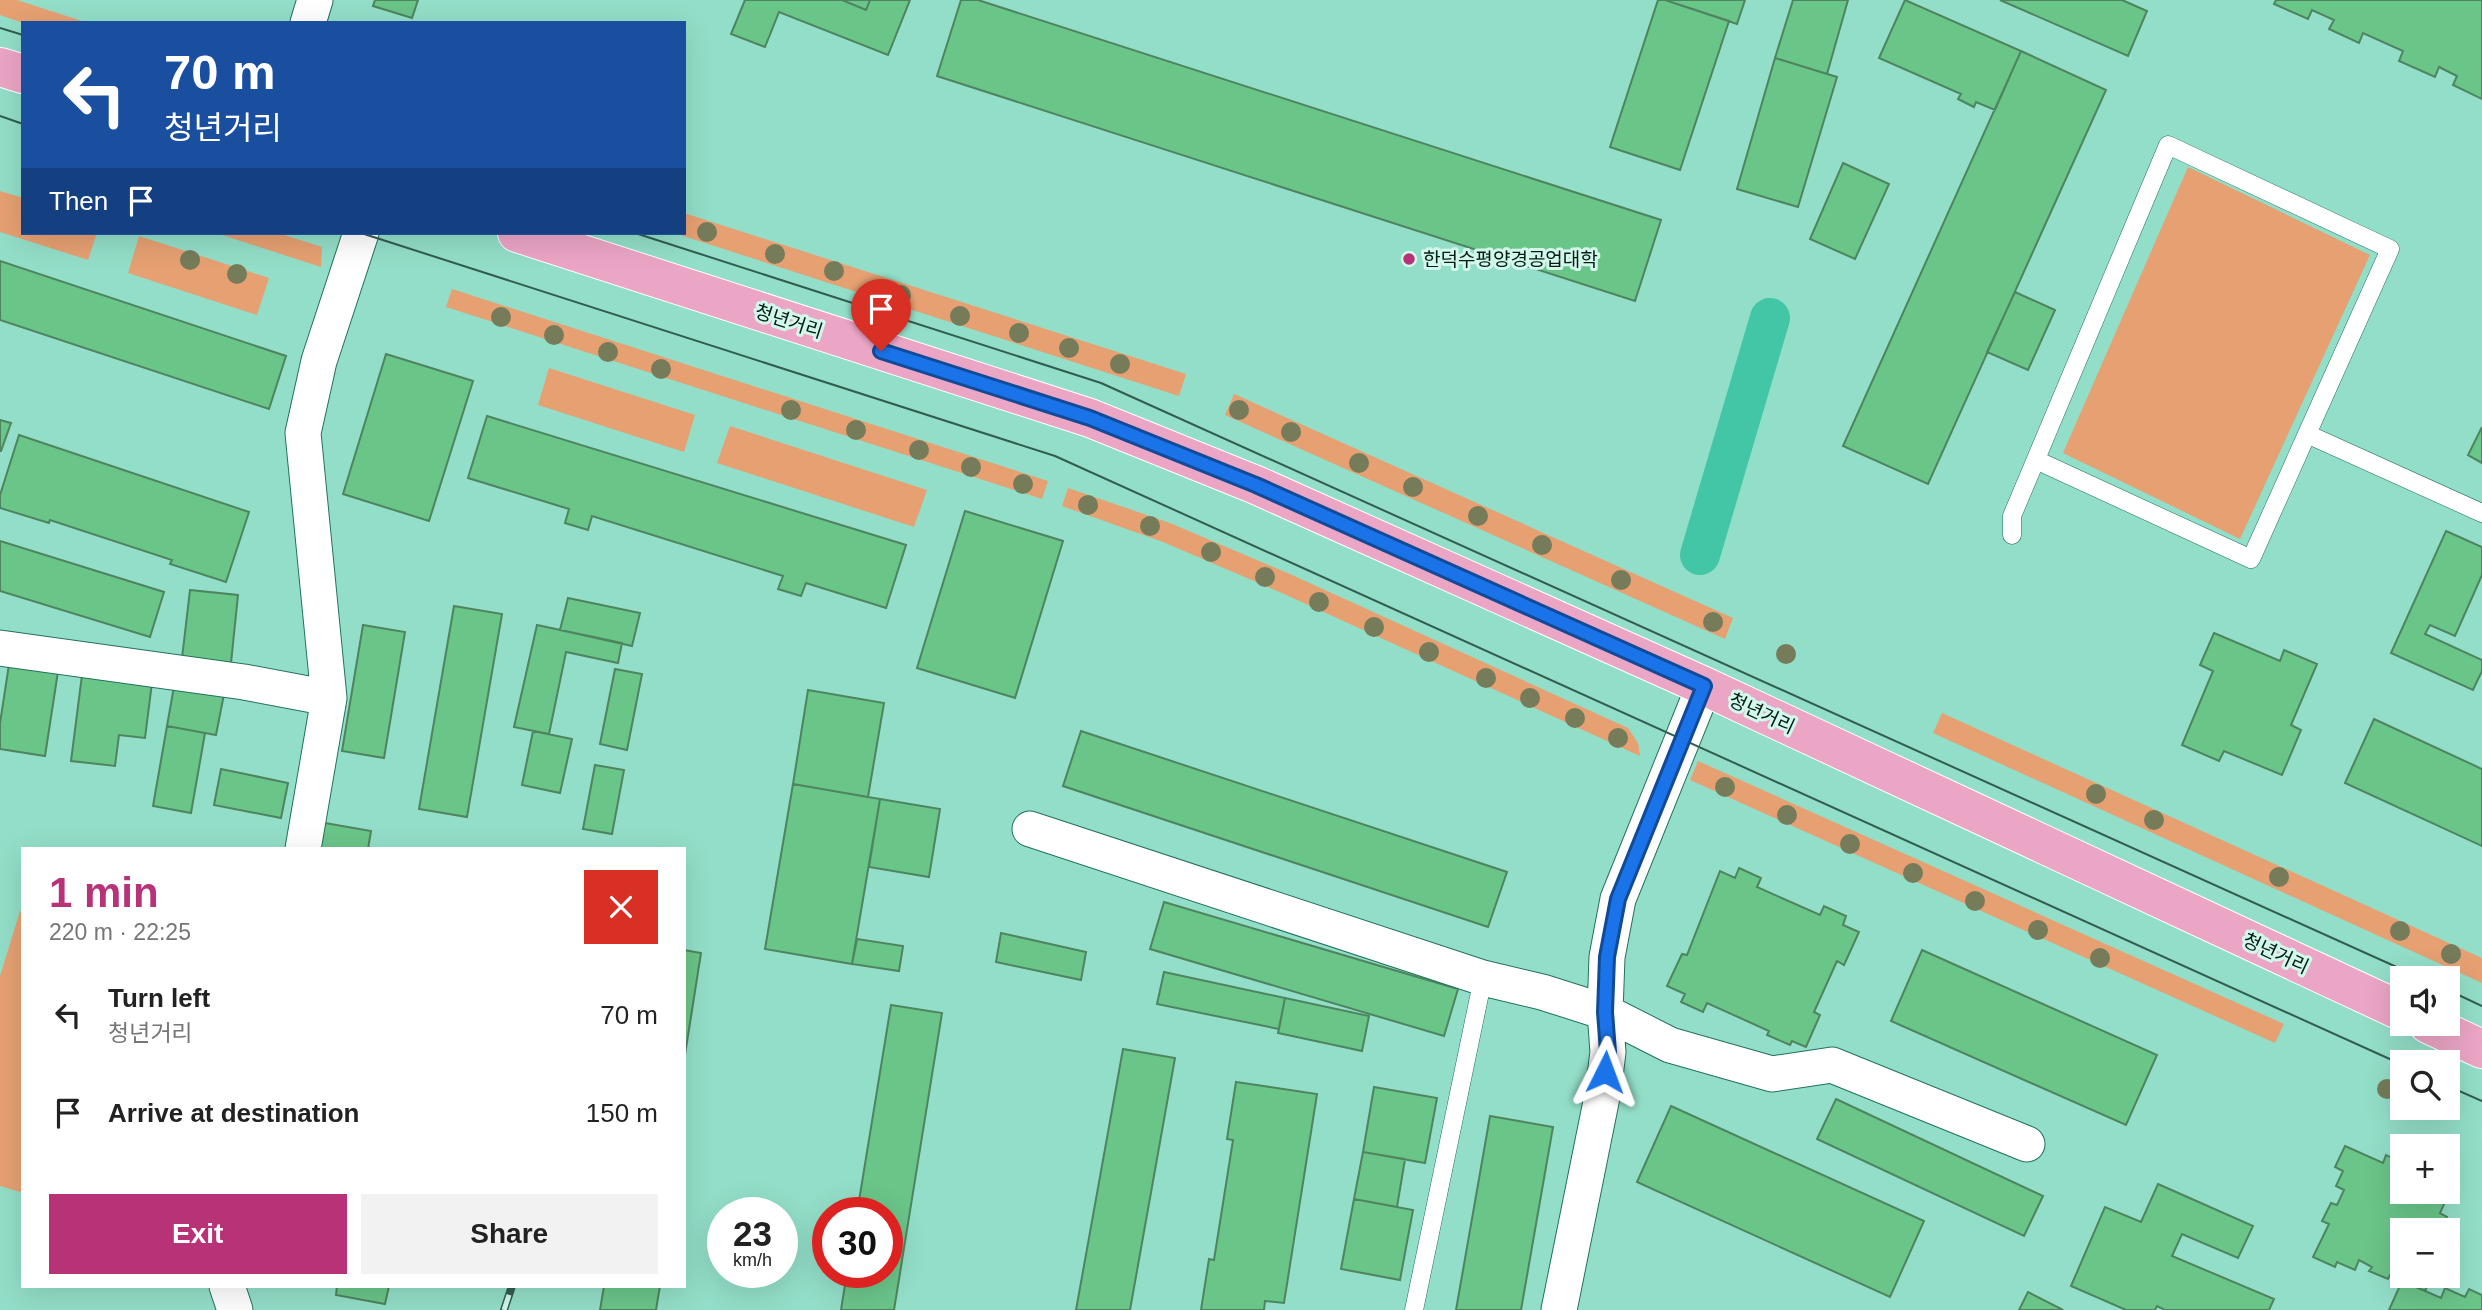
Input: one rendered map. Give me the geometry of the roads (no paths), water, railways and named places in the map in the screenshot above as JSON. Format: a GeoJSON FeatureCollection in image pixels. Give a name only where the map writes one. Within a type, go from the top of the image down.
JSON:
{"type":"FeatureCollection","features":[{"type":"Feature","properties":{"kind":"main road"},"geometry":{"type":"LineString","coordinates":[[0,67],[21,73]]}},
{"type":"Feature","properties":{"kind":"main road","name":"청년거리"},"geometry":{"type":"LineString","coordinates":[[523,235],[1090,418],[1256,485],[1704,686],[2390,1006]]}},
{"type":"Feature","properties":{"kind":"main road"},"geometry":{"type":"LineString","coordinates":[[2454,1036],[2482,1049]]}},
{"type":"Feature","properties":{"kind":"street"},"geometry":{"type":"LineString","coordinates":[[310,21],[316,0]]}},
{"type":"Feature","properties":{"kind":"street"},"geometry":{"type":"LineString","coordinates":[[303,847],[329,698],[303,433],[319,360],[360,235]]}},
{"type":"Feature","properties":{"kind":"street"},"geometry":{"type":"LineString","coordinates":[[0,648],[244,682],[329,698]]}},
{"type":"Feature","properties":{"kind":"street"},"geometry":{"type":"LineString","coordinates":[[1559,1310],[1603,1092],[1608,1052],[1605,1012],[1607,957],[1618,899],[1704,686]]}},
{"type":"Feature","properties":{"kind":"street"},"geometry":{"type":"LineString","coordinates":[[1030,830],[1483,978],[1542,992],[1605,1012],[1670,1045],[1772,1074],[1832,1065],[2027,1144]]}},
{"type":"Feature","properties":{"kind":"street"},"geometry":{"type":"LineString","coordinates":[[228,1288],[235,1310]]}},
{"type":"Feature","properties":{"kind":"lane"},"geometry":{"type":"LineString","coordinates":[[2012,535],[2012,516],[2168,145],[2390,249],[2251,559],[2036,460]]}},
{"type":"Feature","properties":{"kind":"lane"},"geometry":{"type":"LineString","coordinates":[[2307,435],[2482,513]]}},
{"type":"Feature","properties":{"kind":"lane"},"geometry":{"type":"LineString","coordinates":[[1414,1310],[1483,978]]}},
{"type":"Feature","properties":{"kind":"waterway"},"geometry":{"type":"LineString","coordinates":[[1700,555],[1770,318]]}},
{"type":"Feature","properties":{"kind":"tram line"},"geometry":{"type":"LineString","coordinates":[[0,28],[21,34]]}},
{"type":"Feature","properties":{"kind":"tram line"},"geometry":{"type":"LineString","coordinates":[[0,116],[21,123]]}},
{"type":"Feature","properties":{"kind":"tram line"},"geometry":{"type":"LineString","coordinates":[[367,235],[1055,456],[2390,1059]]}},
{"type":"Feature","properties":{"kind":"tram line"},"geometry":{"type":"LineString","coordinates":[[641,235],[1101,383],[2394,966]]}},
{"type":"Feature","properties":{"kind":"tram line"},"geometry":{"type":"LineString","coordinates":[[2460,996],[2482,1006]]}},
{"type":"Feature","properties":{"kind":"tram line"},"geometry":{"type":"LineString","coordinates":[[2460,1091],[2482,1101]]}},
{"type":"Feature","properties":{"kind":"railway"},"geometry":{"type":"LineString","coordinates":[[504,1310],[511,1288]]}},
{"type":"Feature","properties":{"kind":"place","name":"한덕수평양경공업대학"},"geometry":{"type":"Point","coordinates":[1409,259]}}]}
